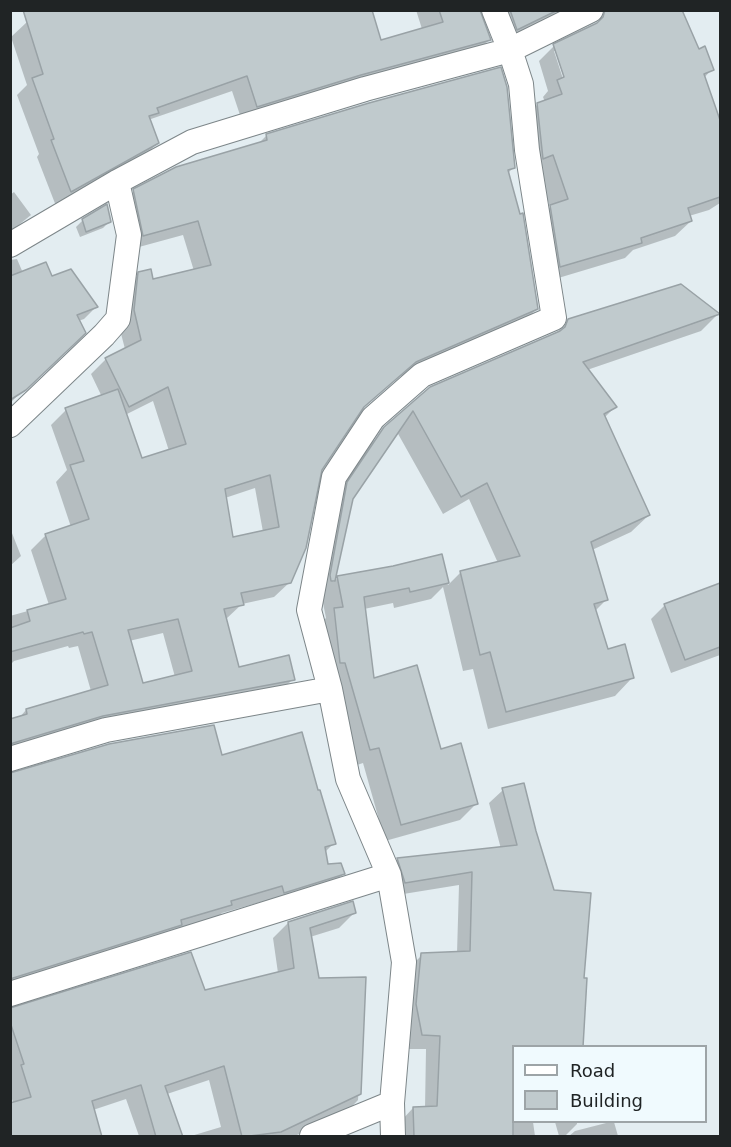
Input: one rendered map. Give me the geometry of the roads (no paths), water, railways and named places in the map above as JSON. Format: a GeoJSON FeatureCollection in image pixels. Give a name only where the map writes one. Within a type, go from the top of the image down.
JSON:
{"type":"FeatureCollection","features":[{"type":"Feature","properties":{"kind":"street"},"geometry":{"type":"LineString","coordinates":[[393,1137],[392,1103],[404,962],[389,875],[348,779],[330,689],[309,610],[334,477],[373,418],[422,375],[554,318],[527,150],[520,84],[510,50],[494,10]]}},
{"type":"Feature","properties":{"kind":"street"},"geometry":{"type":"LineString","coordinates":[[10,245],[117,182],[192,142],[365,89],[510,50],[591,10]]}},
{"type":"Feature","properties":{"kind":"street"},"geometry":{"type":"LineString","coordinates":[[10,425],[118,319],[129,235],[117,182]]}},
{"type":"Feature","properties":{"kind":"street"},"geometry":{"type":"LineString","coordinates":[[10,759],[106,730],[330,689]]}},
{"type":"Feature","properties":{"kind":"street"},"geometry":{"type":"LineString","coordinates":[[10,994],[389,875]]}},
{"type":"Feature","properties":{"kind":"street"},"geometry":{"type":"LineString","coordinates":[[312,1137],[392,1103]]}}]}
